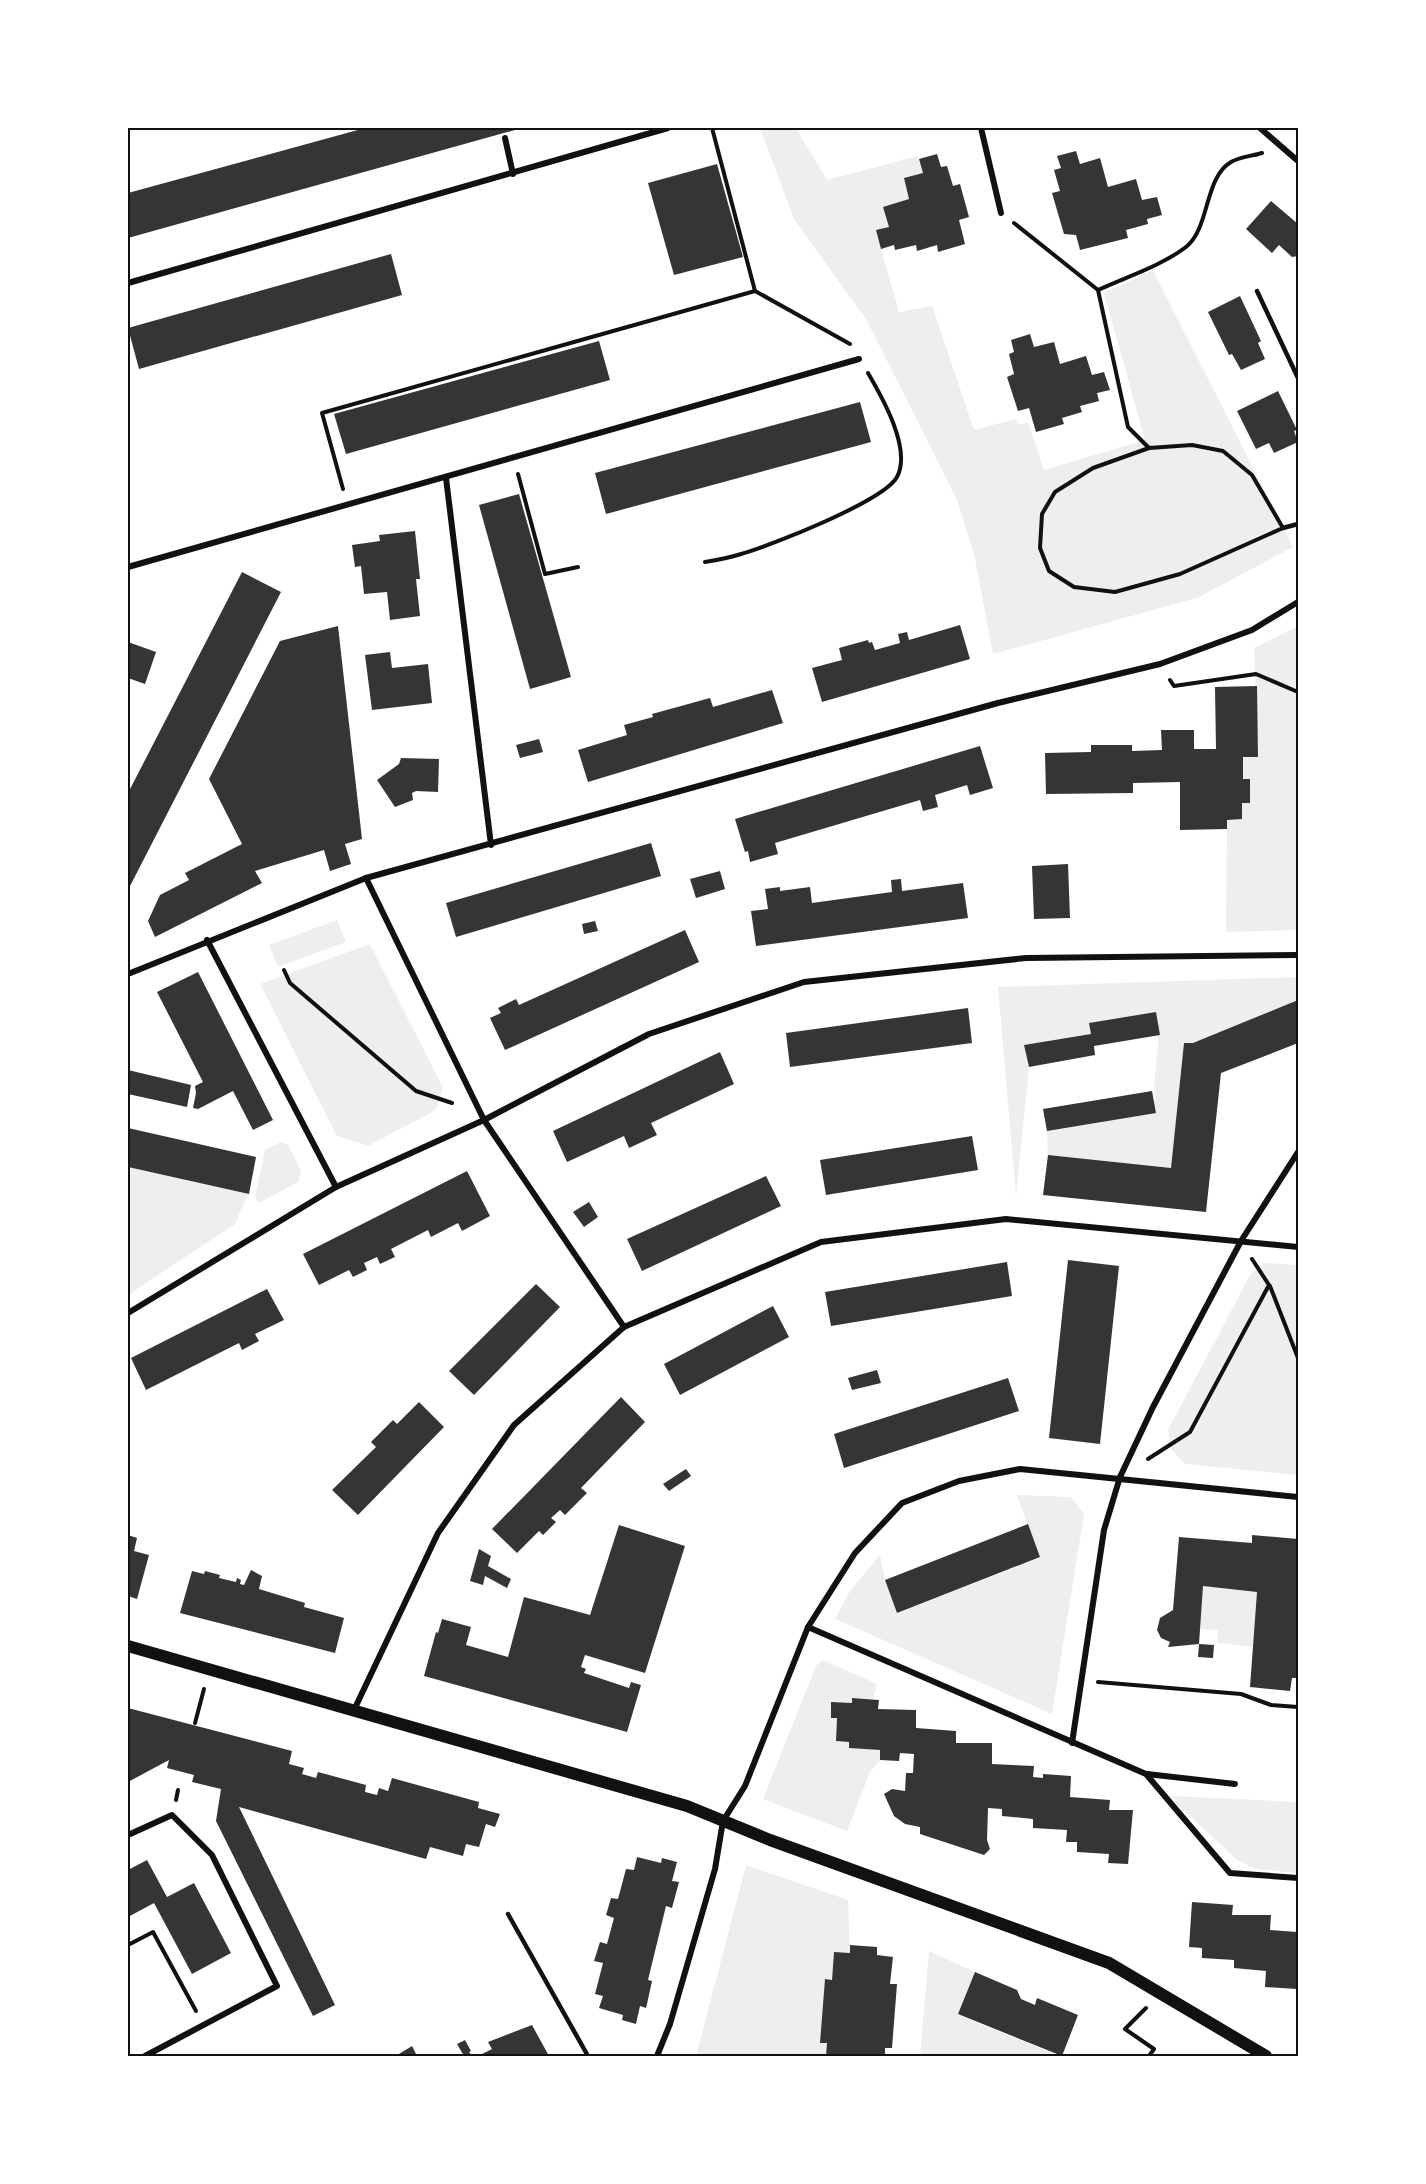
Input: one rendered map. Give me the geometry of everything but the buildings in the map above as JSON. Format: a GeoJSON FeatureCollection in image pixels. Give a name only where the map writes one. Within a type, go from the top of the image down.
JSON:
{"type":"FeatureCollection","features":[{"type":"Feature","properties":{"kind":"main road"},"geometry":{"type":"LineString","coordinates":[[128,1646],[687,1806],[1109,1963],[1266,2056]]}},
{"type":"Feature","properties":{"kind":"street"},"geometry":{"type":"LineString","coordinates":[[128,283],[668,128]]}},
{"type":"Feature","properties":{"kind":"street"},"geometry":{"type":"LineString","coordinates":[[981,128],[1001,213]]}},
{"type":"Feature","properties":{"kind":"street"},"geometry":{"type":"LineString","coordinates":[[1260,128],[1299,161]]}},
{"type":"Feature","properties":{"kind":"street"},"geometry":{"type":"LineString","coordinates":[[505,138],[513,174]]}},
{"type":"Feature","properties":{"kind":"street"},"geometry":{"type":"LineString","coordinates":[[128,567],[859,359]]}},
{"type":"Feature","properties":{"kind":"street"},"geometry":{"type":"LineString","coordinates":[[446,478],[491,845]]}},
{"type":"Feature","properties":{"kind":"street"},"geometry":{"type":"LineString","coordinates":[[128,974],[207,940],[366,878],[998,703],[1160,664],[1252,630],[1299,602]]}},
{"type":"Feature","properties":{"kind":"street"},"geometry":{"type":"LineString","coordinates":[[366,878],[484,1120],[624,1327]]}},
{"type":"Feature","properties":{"kind":"street"},"geometry":{"type":"LineString","coordinates":[[207,940],[336,1187]]}},
{"type":"Feature","properties":{"kind":"street"},"geometry":{"type":"LineString","coordinates":[[128,1313],[336,1187],[484,1120],[649,1034],[804,982],[1026,958],[1299,954]]}},
{"type":"Feature","properties":{"kind":"street"},"geometry":{"type":"LineString","coordinates":[[1072,1743],[1104,1530],[1120,1477],[1153,1407],[1241,1241],[1299,1152]]}},
{"type":"Feature","properties":{"kind":"street"},"geometry":{"type":"LineString","coordinates":[[354,1710],[444,1524],[514,1425],[624,1327],[821,1242],[1006,1218],[1299,1248]]}},
{"type":"Feature","properties":{"kind":"street"},"geometry":{"type":"LineString","coordinates":[[657,2056],[670,2024],[715,1869],[723,1821],[745,1786],[808,1627],[855,1553],[902,1503],[959,1481],[1020,1469],[1120,1477],[1299,1497]]}},
{"type":"Feature","properties":{"kind":"street"},"geometry":{"type":"LineString","coordinates":[[808,1627],[1072,1743],[1146,1773],[1235,1784]]}},
{"type":"Feature","properties":{"kind":"street"},"geometry":{"type":"LineString","coordinates":[[1146,1773],[1230,1873],[1299,1878]]}},
{"type":"Feature","properties":{"kind":"street"},"geometry":{"type":"LineString","coordinates":[[128,1835],[172,1815],[212,1855],[278,1986],[145,2056]]}},
{"type":"Feature","properties":{"kind":"lane"},"geometry":{"type":"LineString","coordinates":[[1257,291],[1299,378]]}},
{"type":"Feature","properties":{"kind":"lane"},"geometry":{"type":"LineString","coordinates":[[1283,528],[1299,524]]}},
{"type":"Feature","properties":{"kind":"lane"},"geometry":{"type":"LineString","coordinates":[[508,1914],[588,2056]]}},
{"type":"Feature","properties":{"kind":"path"},"geometry":{"type":"LineString","coordinates":[[712,128],[755,291]]}},
{"type":"Feature","properties":{"kind":"path"},"geometry":{"type":"LineString","coordinates":[[1098,290],[1161,261],[1187,246],[1202,222],[1212,186],[1230,163],[1282,147]]}},
{"type":"Feature","properties":{"kind":"path"},"geometry":{"type":"LineString","coordinates":[[1001,213],[1098,290],[1128,427],[1149,448]]}},
{"type":"Feature","properties":{"kind":"path"},"geometry":{"type":"LineString","coordinates":[[348,506],[322,413],[755,291],[849,341],[883,398],[897,434],[900,458],[897,477],[874,497],[830,518],[742,554],[705,562]]}},
{"type":"Feature","properties":{"kind":"path"},"geometry":{"type":"LineString","coordinates":[[1192,445],[1222,451],[1252,476],[1283,528],[1180,574],[1115,591],[1074,587],[1049,571],[1040,548],[1042,514],[1055,492],[1093,468],[1149,448],[1192,445]]}},
{"type":"Feature","properties":{"kind":"path"},"geometry":{"type":"LineString","coordinates":[[514,459],[545,574],[578,567]]}},
{"type":"Feature","properties":{"kind":"path"},"geometry":{"type":"LineString","coordinates":[[1160,664],[1174,686],[1256,674],[1299,692]]}},
{"type":"Feature","properties":{"kind":"path"},"geometry":{"type":"LineString","coordinates":[[284,970],[290,983],[416,1091],[452,1103]]}},
{"type":"Feature","properties":{"kind":"path"},"geometry":{"type":"LineString","coordinates":[[1241,1241],[1269,1286],[1299,1358]]}},
{"type":"Feature","properties":{"kind":"path"},"geometry":{"type":"LineString","coordinates":[[1120,1477],[1190,1432],[1269,1286]]}},
{"type":"Feature","properties":{"kind":"path"},"geometry":{"type":"LineString","coordinates":[[195,1723],[209,1669]]}},
{"type":"Feature","properties":{"kind":"path"},"geometry":{"type":"LineString","coordinates":[[1083,1681],[1240,1694],[1271,1705],[1299,1707]]}},
{"type":"Feature","properties":{"kind":"path"},"geometry":{"type":"LineString","coordinates":[[128,1945],[153,1932],[203,2026]]}},
{"type":"Feature","properties":{"kind":"path"},"geometry":{"type":"LineString","coordinates":[[1149,2056],[1154,2049],[1125,2029],[1160,1993]]}},
{"type":"Feature","properties":{"kind":"shaded area"},"geometry":{"type":"Polygon","coordinates":[[[760,128],[796,128],[827,180],[917,156],[923,173],[904,178],[909,199],[883,207],[889,227],[876,231],[899,312],[932,306],[974,430],[1015,419],[1019,425],[1028,422],[1044,470],[1145,440],[1104,293],[1153,270],[1293,547],[1197,598],[993,654],[974,554],[957,500],[866,319],[794,219],[760,128]]]}},
{"type":"Feature","properties":{"kind":"shaded area"},"geometry":{"type":"Polygon","coordinates":[[[1298,626],[1298,930],[1226,932],[1227,820],[1241,819],[1242,803],[1250,802],[1250,779],[1243,779],[1243,757],[1258,757],[1254,648],[1298,626]]]}},
{"type":"Feature","properties":{"kind":"shaded area"},"geometry":{"type":"Polygon","coordinates":[[[337,920],[346,942],[278,967],[269,945],[337,920]]]}},
{"type":"Feature","properties":{"kind":"shaded area"},"geometry":{"type":"Polygon","coordinates":[[[370,944],[443,1088],[436,1110],[368,1146],[337,1136],[260,984],[370,944]]]}},
{"type":"Feature","properties":{"kind":"shaded area"},"geometry":{"type":"Polygon","coordinates":[[[1298,977],[1298,1000],[1193,1043],[1184,1043],[1171,1168],[1048,1155],[1047,1131],[1156,1112],[1154,1087],[1158,1025],[1156,1012],[1091,1034],[1024,1045],[1029,1067],[1016,1196],[998,987],[1298,977]]]}},
{"type":"Feature","properties":{"kind":"shaded area"},"geometry":{"type":"Polygon","coordinates":[[[281,1142],[288,1144],[301,1171],[298,1182],[259,1203],[255,1197],[265,1150],[281,1142]]]}},
{"type":"Feature","properties":{"kind":"shaded area"},"geometry":{"type":"Polygon","coordinates":[[[128,1167],[248,1194],[235,1224],[128,1295],[128,1167]]]}},
{"type":"Feature","properties":{"kind":"shaded area"},"geometry":{"type":"Polygon","coordinates":[[[1264,1263],[1298,1265],[1298,1475],[1185,1464],[1171,1449],[1168,1430],[1250,1275],[1264,1263]]]}},
{"type":"Feature","properties":{"kind":"shaded area"},"geometry":{"type":"Polygon","coordinates":[[[1017,1495],[1071,1497],[1084,1514],[1052,1714],[835,1619],[850,1591],[880,1555],[885,1580],[897,1613],[1040,1558],[1017,1495]]]}},
{"type":"Feature","properties":{"kind":"shaded area"},"geometry":{"type":"Polygon","coordinates":[[[1203,1586],[1257,1592],[1253,1647],[1217,1643],[1218,1630],[1200,1629],[1203,1586]]]}},
{"type":"Feature","properties":{"kind":"shaded area"},"geometry":{"type":"Polygon","coordinates":[[[823,1660],[877,1684],[873,1699],[852,1698],[852,1703],[837,1718],[836,1741],[849,1742],[849,1748],[880,1750],[880,1760],[870,1772],[847,1831],[763,1799],[816,1666],[823,1660]]]}},
{"type":"Feature","properties":{"kind":"shaded area"},"geometry":{"type":"Polygon","coordinates":[[[1174,1796],[1298,1802],[1298,1873],[1254,1869],[1236,1859],[1175,1802],[1174,1796]]]}},
{"type":"Feature","properties":{"kind":"shaded area"},"geometry":{"type":"Polygon","coordinates":[[[746,1865],[848,1900],[850,1953],[834,1952],[832,1980],[825,1979],[821,2043],[827,2043],[826,2056],[696,2056],[746,1865]]]}},
{"type":"Feature","properties":{"kind":"shaded area"},"geometry":{"type":"Polygon","coordinates":[[[929,1951],[975,1972],[958,2015],[1060,2056],[920,2056],[929,1951]]]}}]}
